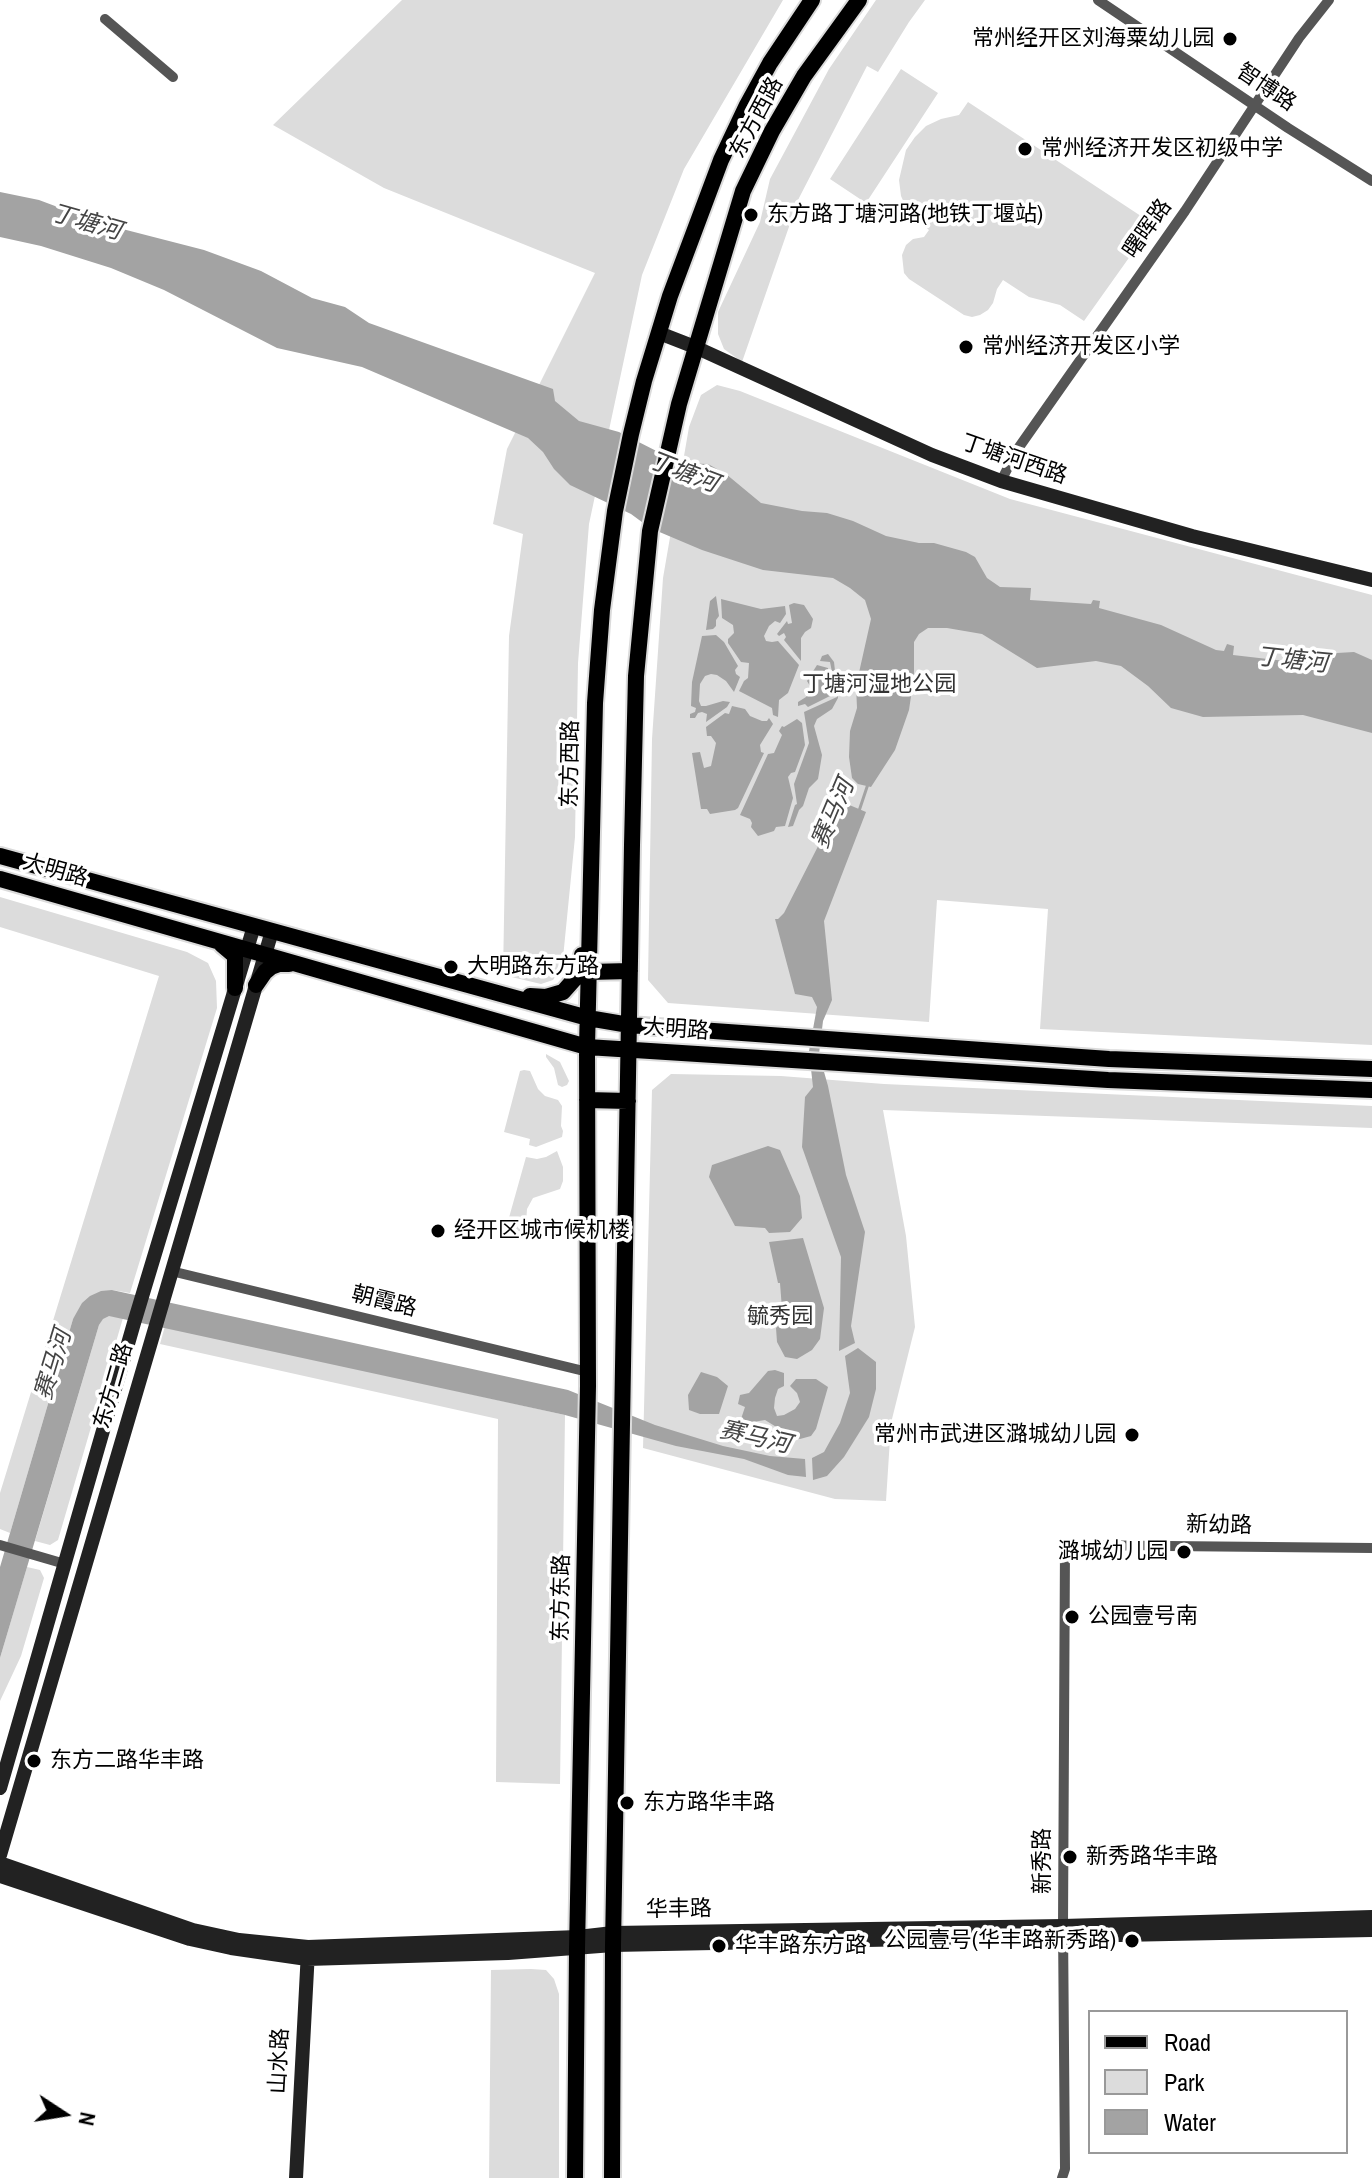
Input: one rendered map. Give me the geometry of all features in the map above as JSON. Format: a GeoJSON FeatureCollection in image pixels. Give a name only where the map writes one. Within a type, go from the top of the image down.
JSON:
{"type":"FeatureCollection","features":[{"type":"Feature","properties":{"kind":"main road","name":"东方西路"},"geometry":{"type":"LineString","coordinates":[[588,1018],[595,703],[602,610],[615,511],[631,434],[670,296],[721,160],[770,63],[812,0]]}},
{"type":"Feature","properties":{"kind":"main road","name":"东方西路"},"geometry":{"type":"LineString","coordinates":[[630,971],[636,676],[650,531],[667,453],[695,347],[743,191],[772,131],[804,76],[859,0]]}},
{"type":"Feature","properties":{"kind":"main road","name":"大明路"},"geometry":{"type":"LineString","coordinates":[[0,856],[588,1018],[629,1025],[1109,1059],[1372,1069]]}},
{"type":"Feature","properties":{"kind":"main road","name":"大明路"},"geometry":{"type":"LineString","coordinates":[[0,879],[587,1047],[1108,1080],[1372,1090]]}},
{"type":"Feature","properties":{"kind":"main road"},"geometry":{"type":"LineString","coordinates":[[504,995],[546,997],[563,992],[579,974],[590,910]]}},
{"type":"Feature","properties":{"kind":"main road"},"geometry":{"type":"LineString","coordinates":[[214,940],[235,956],[235,988]]}},
{"type":"Feature","properties":{"kind":"main road"},"geometry":{"type":"LineString","coordinates":[[256,985],[271,967],[299,964]]}},
{"type":"Feature","properties":{"kind":"main road"},"geometry":{"type":"LineString","coordinates":[[589,972],[630,971],[613,1939],[612,2178]]}},
{"type":"Feature","properties":{"kind":"main road","name":"东方东路"},"geometry":{"type":"LineString","coordinates":[[575,2178],[588,1379],[588,1018]]}},
{"type":"Feature","properties":{"kind":"main road"},"geometry":{"type":"LineString","coordinates":[[587,1100],[628,1101]]}},
{"type":"Feature","properties":{"kind":"street","name":"智博路"},"geometry":{"type":"LineString","coordinates":[[1098,0],[1372,181]]}},
{"type":"Feature","properties":{"kind":"street","name":"曙晖路"},"geometry":{"type":"LineString","coordinates":[[1001,481],[1017,450],[1185,211],[1299,38],[1329,0]]}},
{"type":"Feature","properties":{"kind":"street"},"geometry":{"type":"LineString","coordinates":[[105,19],[173,77]]}},
{"type":"Feature","properties":{"kind":"street","name":"丁塘河西路"},"geometry":{"type":"LineString","coordinates":[[659,333],[932,455],[1001,481],[1192,536],[1372,580]]}},
{"type":"Feature","properties":{"kind":"street","name":"东方二路"},"geometry":{"type":"LineString","coordinates":[[0,1788],[134,1323],[254,926]]}},
{"type":"Feature","properties":{"kind":"street","name":"东方二路"},"geometry":{"type":"LineString","coordinates":[[0,1855],[272,931]]}},
{"type":"Feature","properties":{"kind":"street","name":"朝霞路"},"geometry":{"type":"LineString","coordinates":[[171,1271],[588,1379]]}},
{"type":"Feature","properties":{"kind":"street"},"geometry":{"type":"LineString","coordinates":[[0,1545],[65,1564]]}},
{"type":"Feature","properties":{"kind":"street","name":"新幼路"},"geometry":{"type":"LineString","coordinates":[[1065,1545],[1372,1548]]}},
{"type":"Feature","properties":{"kind":"street","name":"新秀路"},"geometry":{"type":"LineString","coordinates":[[1062,2178],[1065,2169],[1065,1545]]}},
{"type":"Feature","properties":{"kind":"street","name":"华丰路"},"geometry":{"type":"LineString","coordinates":[[0,1863],[193,1930],[308,1953]]}},
{"type":"Feature","properties":{"kind":"street","name":"华丰路"},"geometry":{"type":"LineString","coordinates":[[0,1876],[190,1939],[231,1948],[308,1953],[613,1939],[1063,1931],[1372,1930]]}},
{"type":"Feature","properties":{"kind":"street","name":"华丰路"},"geometry":{"type":"LineString","coordinates":[[1063,1931],[1372,1917]]}},
{"type":"Feature","properties":{"kind":"street","name":"山水路"},"geometry":{"type":"LineString","coordinates":[[296,2178],[308,1953]]}},
{"type":"Feature","properties":{"kind":"green space"},"geometry":{"type":"Polygon","coordinates":[[[402,0],[783,0],[684,169],[642,275],[589,524],[578,663],[575,837],[563,958],[553,980],[541,984],[503,975],[509,636],[523,534],[493,524],[507,449],[595,273],[384,188],[273,125],[402,0]]]}},
{"type":"Feature","properties":{"kind":"green space"},"geometry":{"type":"Polygon","coordinates":[[[876,0],[925,0],[878,72],[867,66],[799,198],[742,362],[724,349],[718,334],[718,312],[760,222],[770,179],[829,69],[876,0]]]}},
{"type":"Feature","properties":{"kind":"green space"},"geometry":{"type":"Polygon","coordinates":[[[901,69],[938,93],[866,203],[830,179],[901,69]]]}},
{"type":"Feature","properties":{"kind":"green space"},"geometry":{"type":"Polygon","coordinates":[[[968,102],[1153,224],[1084,321],[1060,305],[1029,297],[1003,280],[988,310],[972,317],[964,315],[904,273],[902,255],[906,245],[913,239],[924,237],[929,230],[914,218],[901,196],[899,180],[906,150],[926,126],[959,115],[968,102]]]}},
{"type":"Feature","properties":{"kind":"green space","name":"丁塘河湿地公园"},"geometry":{"type":"Polygon","coordinates":[[[717,385],[740,391],[1010,499],[1372,595],[1372,1045],[1040,1029],[1048,909],[937,900],[929,1022],[668,1003],[648,980],[652,739],[663,578],[689,427],[701,395],[717,385]]]}},
{"type":"Feature","properties":{"kind":"green space"},"geometry":{"type":"Polygon","coordinates":[[[0,897],[187,952],[208,963],[216,981],[217,1008],[130,1293],[112,1290],[73,1319],[10,1533],[0,1529],[0,1493],[159,976],[0,927],[0,897]]]}},
{"type":"Feature","properties":{"kind":"green space"},"geometry":{"type":"Polygon","coordinates":[[[546,1054],[560,1062],[569,1081],[567,1085],[558,1085],[554,1068],[546,1054]]]}},
{"type":"Feature","properties":{"kind":"green space"},"geometry":{"type":"Polygon","coordinates":[[[520,1071],[530,1071],[538,1089],[545,1096],[558,1100],[562,1106],[562,1137],[536,1147],[529,1145],[530,1139],[504,1132],[520,1071]]]}},
{"type":"Feature","properties":{"kind":"green space","name":"毓秀园"},"geometry":{"type":"Polygon","coordinates":[[[671,1074],[781,1076],[884,1084],[1372,1106],[1372,1128],[883,1110],[906,1236],[915,1327],[891,1423],[886,1501],[835,1499],[643,1448],[652,1090],[671,1074]]]}},
{"type":"Feature","properties":{"kind":"green space"},"geometry":{"type":"Polygon","coordinates":[[[557,1151],[563,1167],[560,1189],[533,1198],[527,1209],[525,1238],[503,1239],[526,1157],[537,1159],[557,1151]]]}},
{"type":"Feature","properties":{"kind":"green space"},"geometry":{"type":"Polygon","coordinates":[[[109,1315],[123,1318],[58,1540],[50,1545],[35,1541],[99,1325],[109,1315]]]}},
{"type":"Feature","properties":{"kind":"green space"},"geometry":{"type":"Polygon","coordinates":[[[165,1326],[565,1415],[560,1784],[496,1782],[498,1419],[160,1344],[165,1326]]]}},
{"type":"Feature","properties":{"kind":"green space"},"geometry":{"type":"Polygon","coordinates":[[[27,1567],[40,1570],[44,1578],[21,1656],[0,1701],[0,1658],[27,1567]]]}},
{"type":"Feature","properties":{"kind":"green space"},"geometry":{"type":"Polygon","coordinates":[[[491,1970],[546,1970],[554,1979],[559,1994],[559,2178],[489,2178],[491,1970]]]}},
{"type":"Feature","properties":{"kind":"water","name":"丁塘河"},"geometry":{"type":"Polygon","coordinates":[[[0,192],[39,200],[103,224],[204,250],[261,271],[312,298],[345,307],[369,323],[553,389],[555,401],[579,421],[619,432],[680,463],[708,464],[726,474],[761,503],[827,513],[886,536],[934,543],[966,552],[975,557],[987,578],[1000,587],[1031,588],[1030,600],[1091,604],[1093,600],[1100,601],[1099,608],[1161,625],[1216,650],[1224,651],[1227,644],[1234,646],[1233,655],[1285,661],[1286,656],[1354,652],[1372,660],[1372,733],[1303,715],[1203,717],[1171,708],[1121,666],[1096,661],[1037,668],[982,634],[928,628],[914,642],[914,676],[909,710],[895,750],[871,787],[858,784],[852,778],[850,731],[857,708],[856,686],[871,619],[865,600],[850,588],[833,578],[763,570],[702,550],[650,528],[631,514],[570,485],[528,438],[362,367],[277,348],[164,290],[111,268],[0,237],[0,192]]]}},
{"type":"Feature","properties":{"kind":"water"},"geometry":{"type":"Polygon","coordinates":[[[716,596],[719,616],[716,626],[706,630],[710,601],[716,596]]]}},
{"type":"Feature","properties":{"kind":"water"},"geometry":{"type":"Polygon","coordinates":[[[721,599],[761,609],[785,606],[786,614],[780,623],[775,621],[764,636],[766,641],[778,641],[799,665],[788,693],[779,700],[778,717],[773,715],[772,708],[739,691],[748,678],[749,663],[741,662],[728,643],[734,633],[733,625],[722,618],[721,599]]]}},
{"type":"Feature","properties":{"kind":"water"},"geometry":{"type":"Polygon","coordinates":[[[789,605],[804,605],[813,619],[811,628],[801,638],[801,661],[784,640],[784,633],[777,634],[787,621],[788,624],[792,623],[789,605]]]}},
{"type":"Feature","properties":{"kind":"water"},"geometry":{"type":"Polygon","coordinates":[[[716,635],[724,642],[738,666],[735,670],[740,677],[734,692],[717,675],[705,676],[700,684],[701,706],[730,702],[706,722],[707,714],[702,712],[690,718],[696,708],[691,706],[692,682],[702,636],[716,635]]]}},
{"type":"Feature","properties":{"kind":"water"},"geometry":{"type":"Polygon","coordinates":[[[828,654],[834,662],[838,698],[832,709],[817,719],[814,726],[822,755],[818,779],[809,788],[793,826],[788,827],[797,804],[794,784],[809,743],[804,712],[837,697],[830,662],[820,661],[822,656],[828,654]]]}},
{"type":"Feature","properties":{"kind":"water"},"geometry":{"type":"Polygon","coordinates":[[[817,665],[828,668],[832,695],[808,707],[805,704],[798,706],[798,702],[810,692],[807,681],[817,665]]]}},
{"type":"Feature","properties":{"kind":"water"},"geometry":{"type":"Polygon","coordinates":[[[732,706],[745,709],[750,716],[762,721],[769,718],[773,724],[760,745],[764,753],[738,808],[710,814],[707,809],[701,809],[692,753],[700,752],[704,768],[711,766],[716,743],[711,736],[707,736],[706,727],[725,713],[729,714],[732,706]]]}},
{"type":"Feature","properties":{"kind":"water"},"geometry":{"type":"Polygon","coordinates":[[[797,719],[802,723],[805,745],[795,772],[788,777],[793,798],[785,826],[758,836],[751,827],[750,819],[740,815],[768,754],[774,753],[782,735],[779,731],[782,726],[797,719]]]}},
{"type":"Feature","properties":{"kind":"water"},"geometry":{"type":"Polygon","coordinates":[[[847,804],[866,812],[824,921],[832,1000],[823,1021],[819,1054],[846,1175],[865,1232],[851,1326],[855,1343],[839,1351],[841,1257],[802,1147],[805,1097],[813,1087],[809,1051],[817,1007],[812,997],[795,994],[775,919],[784,913],[837,809],[847,804]]]}},
{"type":"Feature","properties":{"kind":"water"},"geometry":{"type":"Polygon","coordinates":[[[768,1146],[780,1150],[800,1196],[802,1218],[790,1232],[769,1233],[765,1228],[735,1226],[709,1177],[712,1165],[768,1146]]]}},
{"type":"Feature","properties":{"kind":"water"},"geometry":{"type":"Polygon","coordinates":[[[803,1238],[824,1308],[820,1339],[812,1350],[797,1359],[785,1357],[777,1342],[776,1328],[782,1322],[780,1283],[769,1242],[803,1238]]]}},
{"type":"Feature","properties":{"kind":"water"},"geometry":{"type":"Polygon","coordinates":[[[112,1290],[568,1390],[655,1425],[723,1446],[770,1456],[805,1459],[806,1477],[788,1475],[744,1459],[676,1446],[565,1415],[109,1316],[99,1325],[0,1658],[0,1567],[73,1319],[90,1296],[112,1290]]]}},
{"type":"Feature","properties":{"kind":"water"},"geometry":{"type":"Polygon","coordinates":[[[858,1348],[876,1362],[876,1389],[869,1417],[844,1457],[827,1476],[813,1480],[812,1458],[824,1452],[840,1423],[850,1393],[845,1356],[858,1348]]]}},
{"type":"Feature","properties":{"kind":"water"},"geometry":{"type":"Polygon","coordinates":[[[768,1371],[784,1373],[784,1386],[778,1389],[775,1398],[777,1416],[795,1409],[800,1402],[790,1386],[796,1379],[816,1379],[828,1387],[816,1429],[811,1436],[800,1439],[780,1433],[778,1428],[765,1420],[753,1422],[741,1419],[745,1407],[738,1404],[740,1395],[749,1393],[768,1371]]]}},
{"type":"Feature","properties":{"kind":"water"},"geometry":{"type":"Polygon","coordinates":[[[701,1372],[717,1377],[728,1386],[719,1414],[700,1414],[689,1410],[688,1395],[701,1372]]]}},
{"type":"Feature","properties":{"kind":"waterway","name":"赛马河"},"geometry":{"type":"LineString","coordinates":[[859,811],[868,784]]}},
{"type":"Feature","properties":{"kind":"place","name":"常州经开区刘海粟幼儿园"},"geometry":{"type":"Point","coordinates":[1230,39]}},
{"type":"Feature","properties":{"kind":"place","name":"常州经济开发区初级中学"},"geometry":{"type":"Point","coordinates":[1025,149]}},
{"type":"Feature","properties":{"kind":"place","name":"东方路丁塘河路(地铁丁堰站)"},"geometry":{"type":"Point","coordinates":[751,215]}},
{"type":"Feature","properties":{"kind":"place","name":"常州经济开发区小学"},"geometry":{"type":"Point","coordinates":[966,347]}},
{"type":"Feature","properties":{"kind":"place","name":"大明路东方路"},"geometry":{"type":"Point","coordinates":[451,967]}},
{"type":"Feature","properties":{"kind":"place","name":"经开区城市候机楼"},"geometry":{"type":"Point","coordinates":[438,1231]}},
{"type":"Feature","properties":{"kind":"place","name":"常州市武进区潞城幼儿园"},"geometry":{"type":"Point","coordinates":[1132,1435]}},
{"type":"Feature","properties":{"kind":"place","name":"潞城幼儿园"},"geometry":{"type":"Point","coordinates":[1184,1552]}},
{"type":"Feature","properties":{"kind":"place","name":"公园壹号南"},"geometry":{"type":"Point","coordinates":[1072,1617]}},
{"type":"Feature","properties":{"kind":"place","name":"东方二路华丰路"},"geometry":{"type":"Point","coordinates":[34,1761]}},
{"type":"Feature","properties":{"kind":"place","name":"东方路华丰路"},"geometry":{"type":"Point","coordinates":[627,1803]}},
{"type":"Feature","properties":{"kind":"place","name":"新秀路华丰路"},"geometry":{"type":"Point","coordinates":[1070,1857]}},
{"type":"Feature","properties":{"kind":"place","name":"公园壹号(华丰路新秀路)"},"geometry":{"type":"Point","coordinates":[1132,1941]}},
{"type":"Feature","properties":{"kind":"place","name":"华丰路东方路"},"geometry":{"type":"Point","coordinates":[719,1946]}}]}
